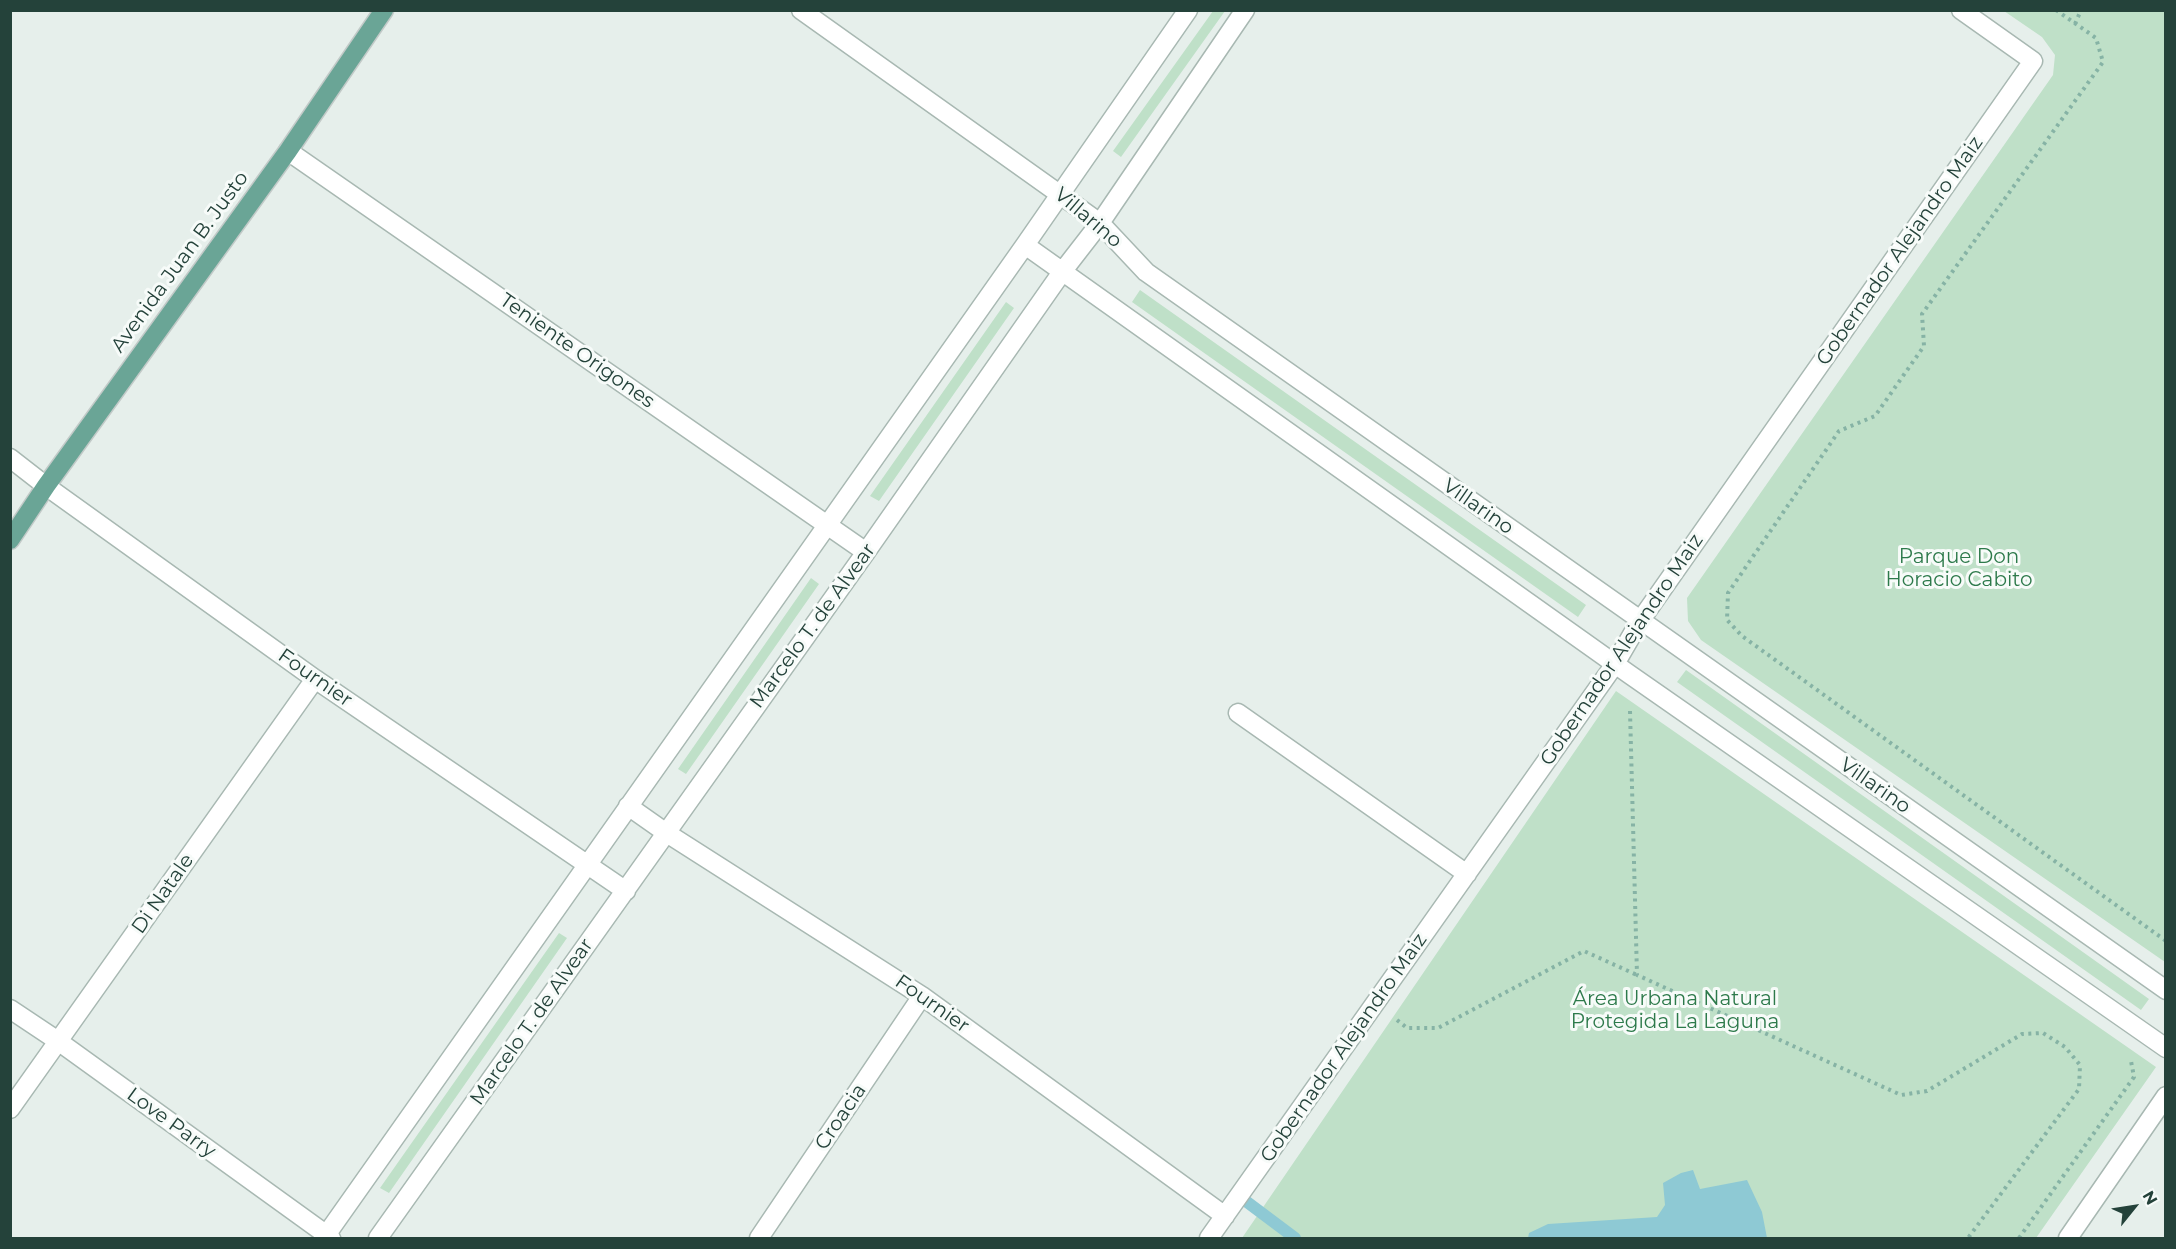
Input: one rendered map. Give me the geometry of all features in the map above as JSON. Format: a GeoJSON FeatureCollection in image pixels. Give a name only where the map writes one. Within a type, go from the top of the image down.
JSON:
{"type":"FeatureCollection","features":[{"type":"Feature","properties":{"kind":"main road","name":"Avenida Juan B. Justo"},"geometry":{"type":"LineString","coordinates":[[10,540],[46,486],[288,151],[384,10]]}},
{"type":"Feature","properties":{"kind":"street","name":"Villarino"},"geometry":{"type":"LineString","coordinates":[[801,10],[1100,223],[1146,272],[2166,990]]}},
{"type":"Feature","properties":{"kind":"street"},"geometry":{"type":"LineString","coordinates":[[327,1237],[1188,10]]}},
{"type":"Feature","properties":{"kind":"street","name":"Marcelo T. de Alvear"},"geometry":{"type":"LineString","coordinates":[[378,1239],[1062,272],[1100,223],[1245,10]]}},
{"type":"Feature","properties":{"kind":"street","name":"Gobernador Alejandro Maiz"},"geometry":{"type":"LineString","coordinates":[[1209,1239],[1467,874],[1622,669],[1640,621],[2033,61],[1961,10]]}},
{"type":"Feature","properties":{"kind":"street","name":"Teniente Origones"},"geometry":{"type":"LineString","coordinates":[[288,151],[866,552]]}},
{"type":"Feature","properties":{"kind":"street"},"geometry":{"type":"LineString","coordinates":[[1025,245],[1622,669],[2166,1047]]}},
{"type":"Feature","properties":{"kind":"street","name":"Fournier"},"geometry":{"type":"LineString","coordinates":[[10,458],[315,679],[626,891]]}},
{"type":"Feature","properties":{"kind":"street","name":"Di Natale"},"geometry":{"type":"LineString","coordinates":[[10,1109],[315,679]]}},
{"type":"Feature","properties":{"kind":"street"},"geometry":{"type":"LineString","coordinates":[[1238,713],[1467,874]]}},
{"type":"Feature","properties":{"kind":"street","name":"Fournier"},"geometry":{"type":"LineString","coordinates":[[628,806],[922,996],[1225,1216]]}},
{"type":"Feature","properties":{"kind":"street","name":"Croacia"},"geometry":{"type":"LineString","coordinates":[[759,1239],[922,996]]}},
{"type":"Feature","properties":{"kind":"street","name":"Love Parry"},"geometry":{"type":"LineString","coordinates":[[10,1009],[58,1041],[327,1237]]}},
{"type":"Feature","properties":{"kind":"street"},"geometry":{"type":"LineString","coordinates":[[2068,1239],[2166,1096]]}},
{"type":"Feature","properties":{"kind":"path"},"geometry":{"type":"LineString","coordinates":[[2056,10],[2096,38],[2103,62],[1922,314],[1924,346],[1881,408],[1875,416],[1839,431],[1728,593],[1727,620],[1742,636],[2166,940]]}},
{"type":"Feature","properties":{"kind":"path"},"geometry":{"type":"LineString","coordinates":[[2075,24],[2081,10]]}},
{"type":"Feature","properties":{"kind":"path"},"geometry":{"type":"LineString","coordinates":[[1622,669],[1630,712],[1637,975]]}},
{"type":"Feature","properties":{"kind":"path"},"geometry":{"type":"LineString","coordinates":[[1623,710],[1642,716]]}},
{"type":"Feature","properties":{"kind":"path"},"geometry":{"type":"LineString","coordinates":[[1374,1005],[1407,1028],[1438,1028],[1584,951],[1901,1095],[1928,1091],[2022,1034],[2043,1033],[2065,1047],[2080,1065],[2079,1089],[1968,1239]]}},
{"type":"Feature","properties":{"kind":"path"},"geometry":{"type":"LineString","coordinates":[[1391,1031],[1405,1011]]}},
{"type":"Feature","properties":{"kind":"path"},"geometry":{"type":"LineString","coordinates":[[2019,1239],[2134,1077],[2133,1062],[2124,1055]]}},
{"type":"Feature","properties":{"kind":"green space"},"geometry":{"type":"Polygon","coordinates":[[[1213,11],[1225,11],[1121,157],[1113,151],[1213,11]]]}},
{"type":"Feature","properties":{"kind":"green space","name":"Parque Don Horacio Cabito"},"geometry":{"type":"Polygon","coordinates":[[[2004,11],[2165,11],[2165,962],[1701,640],[1688,621],[1687,598],[2053,75],[2055,55],[2042,37],[2004,11]]]}},
{"type":"Feature","properties":{"kind":"green space"},"geometry":{"type":"Polygon","coordinates":[[[1140,290],[1586,605],[1578,617],[1132,302],[1140,290]]]}},
{"type":"Feature","properties":{"kind":"green space"},"geometry":{"type":"Polygon","coordinates":[[[1006,302],[1014,308],[879,501],[870,496],[1006,302]]]}},
{"type":"Feature","properties":{"kind":"green space"},"geometry":{"type":"Polygon","coordinates":[[[811,578],[819,584],[686,774],[678,769],[811,578]]]}},
{"type":"Feature","properties":{"kind":"green space"},"geometry":{"type":"Polygon","coordinates":[[[1686,670],[2149,999],[2141,1010],[1677,682],[1686,670]]]}},
{"type":"Feature","properties":{"kind":"green space","name":"Área Urbana Natural Protegida La Laguna"},"geometry":{"type":"Polygon","coordinates":[[[1616,691],[2156,1067],[2036,1238],[1242,1238],[1616,691]]]}},
{"type":"Feature","properties":{"kind":"green space"},"geometry":{"type":"Polygon","coordinates":[[[559,933],[567,938],[389,1193],[380,1188],[559,933]]]}},
{"type":"Feature","properties":{"kind":"water"},"geometry":{"type":"Polygon","coordinates":[[[1693,1170],[1700,1189],[1747,1180],[1762,1212],[1767,1238],[1528,1238],[1529,1233],[1548,1224],[1657,1217],[1665,1205],[1663,1183],[1681,1173],[1693,1170]]]}},
{"type":"Feature","properties":{"kind":"waterway"},"geometry":{"type":"LineString","coordinates":[[1239,1196],[1295,1238]]}}]}
